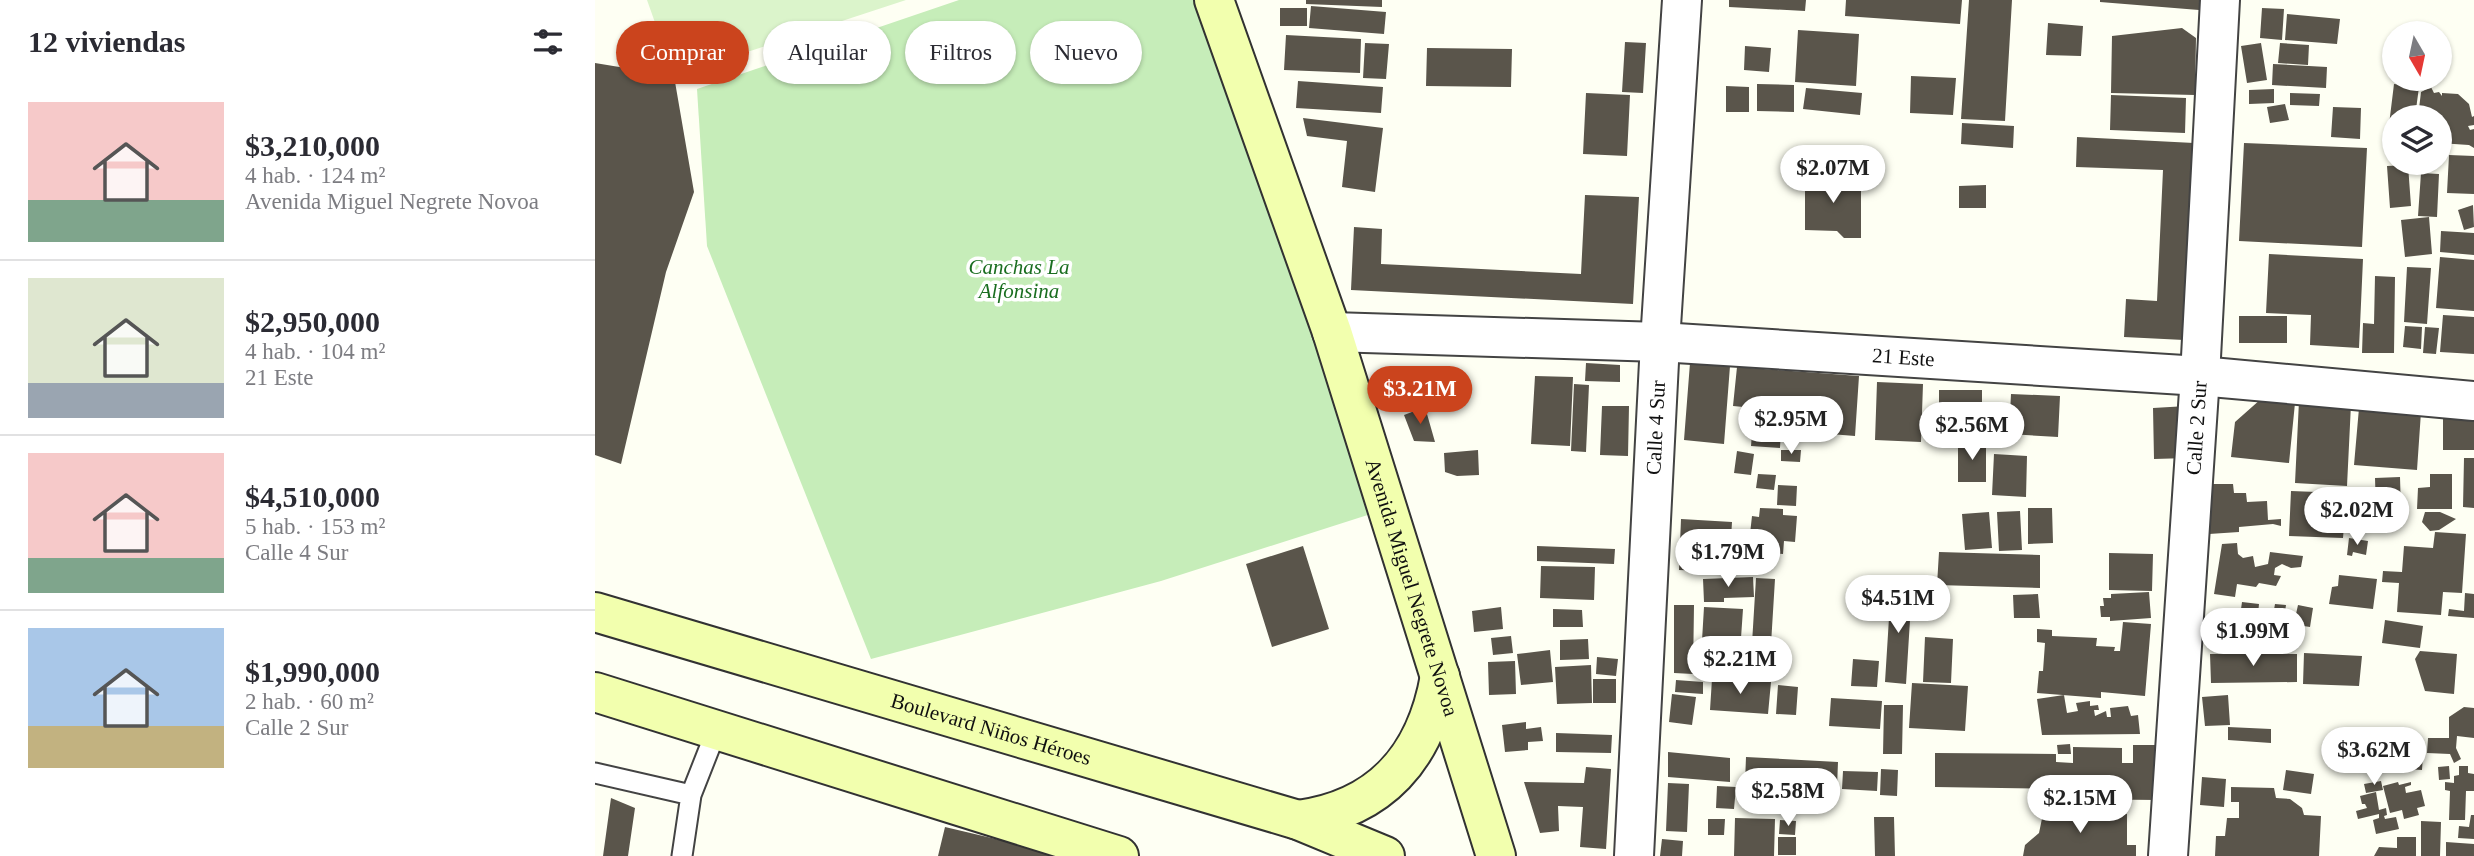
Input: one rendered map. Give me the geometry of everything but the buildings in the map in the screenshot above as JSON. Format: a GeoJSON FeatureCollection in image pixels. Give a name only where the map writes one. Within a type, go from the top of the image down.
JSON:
{"type":"FeatureCollection","features":[{"type":"Feature","properties":{"kind":"main road","name":"Avenida Miguel Negrete Novoa"},"geometry":{"type":"LineString","coordinates":[[1214,0],[1332,332],[1496,856]]}},
{"type":"Feature","properties":{"kind":"main road","name":"Boulevard Niños Héroes"},"geometry":{"type":"LineString","coordinates":[[595,612],[1298,820],[1385,856]]}},
{"type":"Feature","properties":{"kind":"main road"},"geometry":{"type":"LineString","coordinates":[[1298,820],[1343,810],[1383,787],[1399,771],[1415,750],[1427,726],[1436,700],[1440,674]]}},
{"type":"Feature","properties":{"kind":"main road"},"geometry":{"type":"LineString","coordinates":[[595,692],[1119,856]]}},
{"type":"Feature","properties":{"kind":"street","name":"Calle 4 Sur"},"geometry":{"type":"LineString","coordinates":[[1635,856],[1660,342],[1682,0]]}},
{"type":"Feature","properties":{"kind":"street","name":"Calle 2 Sur"},"geometry":{"type":"LineString","coordinates":[[2168,856],[2200,376],[2220,0]]}},
{"type":"Feature","properties":{"kind":"street","name":"21 Este"},"geometry":{"type":"LineString","coordinates":[[1332,332],[1660,342],[2200,376],[2474,401]]}},
{"type":"Feature","properties":{"kind":"lane"},"geometry":{"type":"LineString","coordinates":[[682,856],[691,795],[717,729]]}},
{"type":"Feature","properties":{"kind":"lane"},"geometry":{"type":"LineString","coordinates":[[595,773],[691,795]]}},
{"type":"Feature","properties":{"kind":"green space"},"geometry":{"type":"Polygon","coordinates":[[[647,0],[906,0],[842,21],[763,21],[763,47],[749,51],[749,21],[654,21],[647,0]]]}},
{"type":"Feature","properties":{"kind":"green space","name":"Canchas La Alfonsina"},"geometry":{"type":"Polygon","coordinates":[[[959,0],[1225,0],[1377,512],[1161,581],[871,659],[707,246],[697,89],[712,84],[749,84],[749,71],[763,67],[763,84],[891,84],[891,23],[959,0]]]}}]}
